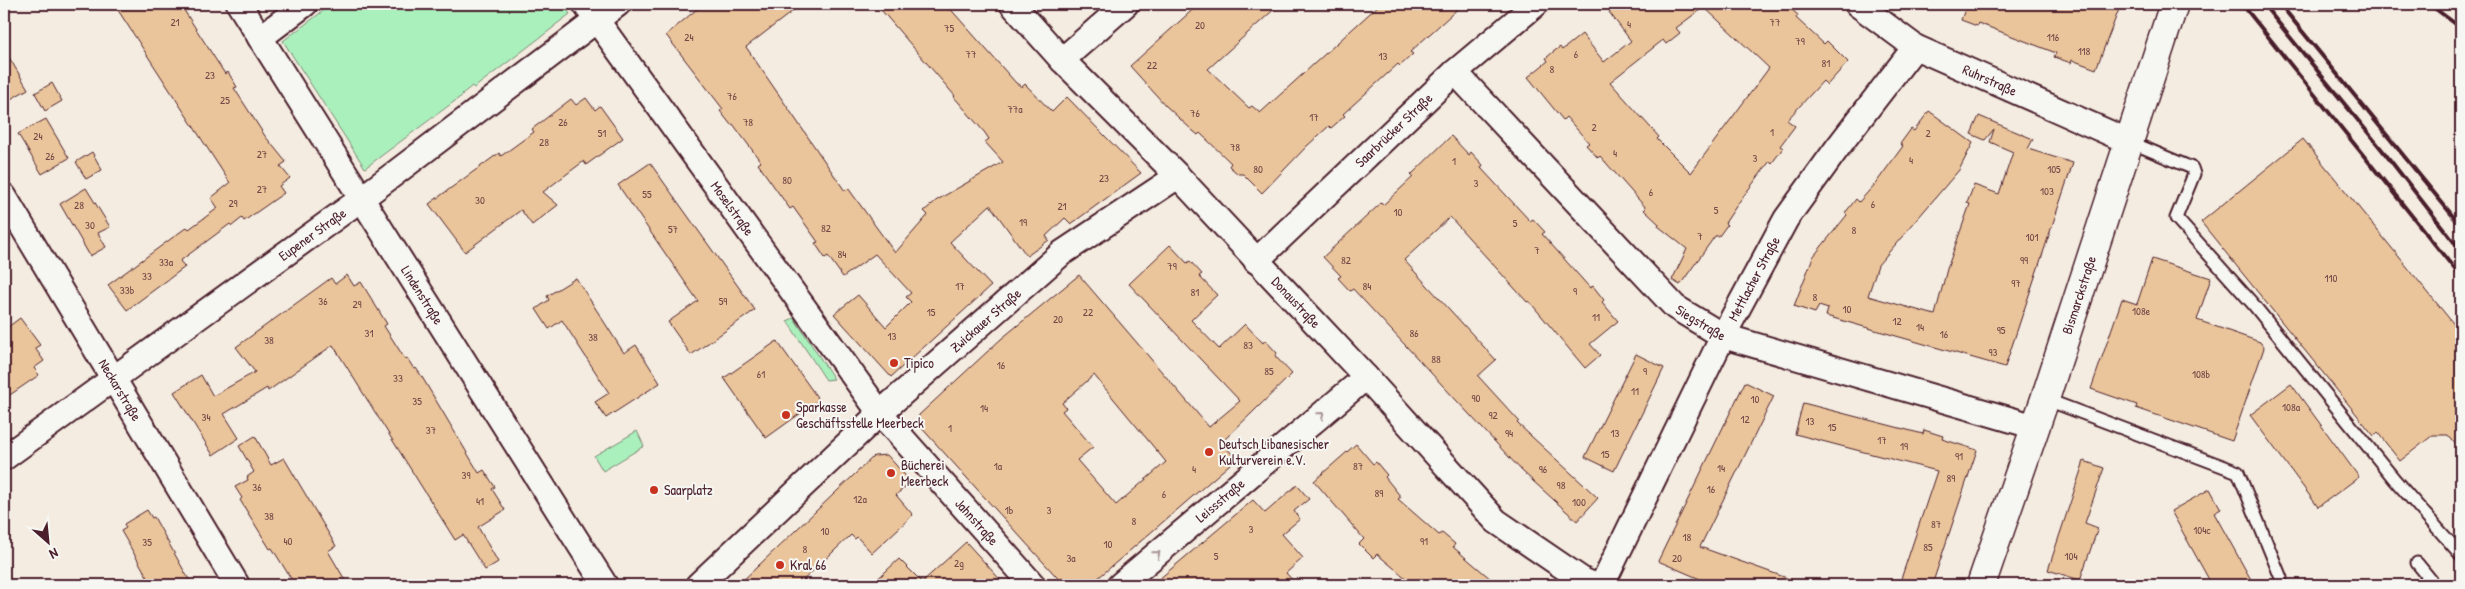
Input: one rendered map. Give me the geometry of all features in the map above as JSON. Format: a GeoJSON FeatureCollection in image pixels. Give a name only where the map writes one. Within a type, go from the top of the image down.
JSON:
{"type":"FeatureCollection","features":[{"type":"Feature","properties":{"kind":"main road","name":"Bismarckstraße"},"geometry":{"type":"LineString","coordinates":[[1980,585],[2036,427],[2174,4]]}},
{"type":"Feature","properties":{"kind":"street","name":"Lindenstraße"},"geometry":{"type":"LineString","coordinates":[[239,4],[605,585]]}},
{"type":"Feature","properties":{"kind":"street"},"geometry":{"type":"LineString","coordinates":[[260,38],[305,4]]}},
{"type":"Feature","properties":{"kind":"street","name":"Eupener Straße"},"geometry":{"type":"LineString","coordinates":[[4,458],[114,376],[361,199],[590,12],[618,4]]}},
{"type":"Feature","properties":{"kind":"street","name":"Donaustraße"},"geometry":{"type":"LineString","coordinates":[[1012,4],[1062,60],[1178,176],[1366,377],[1496,520],[1584,581],[1594,585]]}},
{"type":"Feature","properties":{"kind":"street"},"geometry":{"type":"LineString","coordinates":[[1062,60],[1126,4]]}},
{"type":"Feature","properties":{"kind":"street","name":"Saarbrücker Straße"},"geometry":{"type":"LineString","coordinates":[[1256,261],[1455,72],[1536,4]]}},
{"type":"Feature","properties":{"kind":"street","name":"Ruhrstraße"},"geometry":{"type":"LineString","coordinates":[[1857,4],[1914,47],[2130,142]]}},
{"type":"Feature","properties":{"kind":"street","name":"Moselstraße"},"geometry":{"type":"LineString","coordinates":[[590,12],[880,413]]}},
{"type":"Feature","properties":{"kind":"street","name":"Mettlacher Straße"},"geometry":{"type":"LineString","coordinates":[[1602,585],[1723,336],[1786,219],[1914,47]]}},
{"type":"Feature","properties":{"kind":"street","name":"Siegstraße"},"geometry":{"type":"LineString","coordinates":[[1455,72],[1675,307],[1723,336],[2036,427]]}},
{"type":"Feature","properties":{"kind":"street","name":"Zwickauer Straße"},"geometry":{"type":"LineString","coordinates":[[698,585],[880,413],[1062,253],[1178,176]]}},
{"type":"Feature","properties":{"kind":"street","name":"Neckarstraße"},"geometry":{"type":"LineString","coordinates":[[4,196],[114,376],[237,585]]}},
{"type":"Feature","properties":{"kind":"street","name":"Leissstraße"},"geometry":{"type":"LineString","coordinates":[[1120,585],[1366,377]]}},
{"type":"Feature","properties":{"kind":"street","name":"Jahnstraße"},"geometry":{"type":"LineString","coordinates":[[880,413],[1033,585]]}},
{"type":"Feature","properties":{"kind":"lane"},"geometry":{"type":"LineString","coordinates":[[2130,142],[2192,168],[2194,174],[2176,218],[2253,304],[2394,480],[2461,555]]}},
{"type":"Feature","properties":{"kind":"lane"},"geometry":{"type":"LineString","coordinates":[[2045,399],[2238,472],[2280,578]]}},
{"type":"Feature","properties":{"kind":"lane"},"geometry":{"type":"LineString","coordinates":[[2417,563],[2435,585]]}},
{"type":"Feature","properties":{"kind":"green space"},"geometry":{"type":"Polygon","coordinates":[[[325,4],[563,4],[570,14],[474,88],[472,86],[463,95],[365,168],[283,41],[327,8],[325,4]]]}},
{"type":"Feature","properties":{"kind":"green space"},"geometry":{"type":"Polygon","coordinates":[[[794,318],[834,379],[826,380],[787,321],[794,318]]]}},
{"type":"Feature","properties":{"kind":"green space"},"geometry":{"type":"Polygon","coordinates":[[[637,431],[644,446],[603,471],[594,456],[637,431]]]}},
{"type":"Feature","properties":{"kind":"building"},"geometry":{"type":"Polygon","coordinates":[[[114,4],[180,4],[225,74],[228,72],[237,87],[234,88],[265,136],[286,162],[280,166],[290,178],[279,186],[284,193],[244,221],[242,218],[232,226],[230,224],[180,261],[185,267],[127,310],[108,285],[187,227],[189,229],[218,208],[211,198],[230,183],[114,4]]]}},
{"type":"Feature","properties":{"kind":"building"},"geometry":{"type":"Polygon","coordinates":[[[703,4],[802,4],[746,47],[845,191],[848,188],[895,253],[928,215],[924,211],[937,200],[1003,162],[985,142],[989,139],[985,133],[876,4],[946,4],[1016,83],[1022,87],[1025,84],[1052,112],[1067,97],[1141,173],[1071,224],[1065,218],[1046,236],[1049,240],[1027,256],[990,205],[950,242],[991,286],[891,377],[834,314],[858,295],[886,327],[911,302],[906,297],[911,293],[875,254],[843,277],[828,256],[825,258],[815,243],[818,242],[793,207],[790,209],[758,164],[761,162],[733,124],[731,125],[720,111],[723,109],[666,35],[703,4]]]}},
{"type":"Feature","properties":{"kind":"building"},"geometry":{"type":"Polygon","coordinates":[[[1199,4],[1280,4],[1208,69],[1249,108],[1252,106],[1260,113],[1380,4],[1463,4],[1410,52],[1413,54],[1400,66],[1398,64],[1343,114],[1345,116],[1331,128],[1329,126],[1307,146],[1262,193],[1243,174],[1238,174],[1229,166],[1231,163],[1200,133],[1198,135],[1166,106],[1130,66],[1199,4]]]}},
{"type":"Feature","properties":{"kind":"building"},"geometry":{"type":"Polygon","coordinates":[[[1619,4],[1785,4],[1798,15],[1796,18],[1824,44],[1827,41],[1848,62],[1827,85],[1823,81],[1787,120],[1795,126],[1780,146],[1783,148],[1772,163],[1770,161],[1739,202],[1725,223],[1727,225],[1719,236],[1715,236],[1680,285],[1672,280],[1687,249],[1658,226],[1659,224],[1644,210],[1646,208],[1600,156],[1598,158],[1586,145],[1589,143],[1566,117],[1563,120],[1528,77],[1548,61],[1546,58],[1553,52],[1560,47],[1562,50],[1582,34],[1604,62],[1631,41],[1609,12],[1619,4]],[[1704,7],[1676,28],[1680,33],[1666,44],[1663,40],[1610,82],[1659,137],[1657,139],[1691,173],[1769,68],[1704,7]]]}},
{"type":"Feature","properties":{"kind":"building"},"geometry":{"type":"Polygon","coordinates":[[[1967,4],[2121,4],[2096,69],[2072,60],[2071,63],[2054,57],[2056,53],[1978,23],[1977,26],[1961,20],[1967,4]]]}},
{"type":"Feature","properties":{"kind":"building"},"geometry":{"type":"Polygon","coordinates":[[[4,49],[28,89],[4,103],[4,49]]]}},
{"type":"Feature","properties":{"kind":"building"},"geometry":{"type":"Polygon","coordinates":[[[52,83],[62,101],[45,111],[35,93],[52,83]]]}},
{"type":"Feature","properties":{"kind":"building"},"geometry":{"type":"Polygon","coordinates":[[[586,98],[595,110],[600,106],[623,138],[586,165],[584,161],[543,192],[558,205],[532,225],[521,210],[465,252],[429,204],[499,153],[501,156],[534,132],[532,129],[571,99],[576,105],[586,98]]]}},
{"type":"Feature","properties":{"kind":"building"},"geometry":{"type":"Polygon","coordinates":[[[1929,111],[1973,143],[1959,170],[1878,265],[1868,296],[1935,315],[1947,269],[1970,204],[1967,203],[1974,185],[1999,194],[2013,152],[1990,142],[1994,129],[1985,140],[1971,134],[1979,116],[2033,139],[2028,149],[2073,163],[2005,367],[1826,316],[1828,309],[1819,306],[1815,313],[1794,306],[1813,257],[1847,215],[1845,213],[1856,199],[1859,202],[1876,183],[1903,146],[1900,144],[1911,129],[1914,131],[1929,111]]]}},
{"type":"Feature","properties":{"kind":"building"},"geometry":{"type":"Polygon","coordinates":[[[46,119],[69,158],[42,174],[18,134],[46,119]]]}},
{"type":"Feature","properties":{"kind":"building"},"geometry":{"type":"Polygon","coordinates":[[[1451,136],[1469,155],[1471,152],[1483,165],[1481,168],[1530,221],[1533,219],[1545,232],[1542,234],[1590,288],[1593,286],[1604,300],[1602,302],[1618,321],[1590,344],[1600,355],[1585,368],[1529,301],[1527,302],[1450,217],[1404,260],[1496,360],[1478,376],[1519,421],[1517,423],[1598,498],[1577,521],[1522,471],[1353,289],[1350,291],[1338,278],[1341,276],[1323,257],[1381,203],[1383,205],[1413,177],[1411,175],[1451,136]]]}},
{"type":"Feature","properties":{"kind":"building"},"geometry":{"type":"Polygon","coordinates":[[[2303,139],[2461,333],[2461,451],[2448,435],[2433,435],[2400,461],[2378,433],[2374,436],[2201,222],[2303,139]]]}},
{"type":"Feature","properties":{"kind":"building"},"geometry":{"type":"Polygon","coordinates":[[[92,152],[102,170],[86,179],[76,162],[92,152]]]}},
{"type":"Feature","properties":{"kind":"building"},"geometry":{"type":"Polygon","coordinates":[[[650,163],[755,310],[691,355],[668,322],[698,301],[618,185],[650,163]]]}},
{"type":"Feature","properties":{"kind":"building"},"geometry":{"type":"Polygon","coordinates":[[[86,188],[110,227],[98,233],[106,247],[90,256],[60,204],[86,188]]]}},
{"type":"Feature","properties":{"kind":"building"},"geometry":{"type":"Polygon","coordinates":[[[1170,245],[1187,263],[1190,261],[1202,274],[1199,276],[1217,295],[1191,320],[1219,349],[1245,324],[1263,343],[1265,340],[1277,353],[1275,356],[1292,374],[1222,442],[1236,459],[1090,585],[1064,585],[918,424],[919,415],[1001,339],[1079,275],[1209,427],[1240,401],[1129,284],[1170,245]],[[1094,375],[1062,403],[1066,408],[1062,411],[1093,447],[1077,460],[1116,505],[1166,462],[1094,375]]]}},
{"type":"Feature","properties":{"kind":"building"},"geometry":{"type":"Polygon","coordinates":[[[2152,259],[2211,278],[2197,320],[2260,342],[2264,348],[2232,441],[2136,408],[2137,405],[2091,389],[2122,299],[2137,304],[2152,259]]]}},
{"type":"Feature","properties":{"kind":"building"},"geometry":{"type":"Polygon","coordinates":[[[347,275],[354,286],[361,282],[387,324],[384,326],[405,359],[407,358],[422,377],[479,473],[484,470],[495,487],[492,489],[505,510],[478,527],[498,562],[485,570],[463,535],[455,540],[333,345],[268,391],[267,388],[224,414],[239,438],[213,455],[174,392],[201,375],[213,396],[255,372],[236,347],[331,278],[335,284],[347,275]]]}},
{"type":"Feature","properties":{"kind":"building"},"geometry":{"type":"Polygon","coordinates":[[[576,278],[624,353],[636,345],[660,383],[606,418],[595,402],[609,393],[562,320],[549,329],[536,309],[549,300],[547,296],[576,278]]]}},
{"type":"Feature","properties":{"kind":"building"},"geometry":{"type":"Polygon","coordinates":[[[20,318],[40,345],[35,348],[44,361],[34,368],[39,375],[4,399],[4,330],[20,318]]]}},
{"type":"Feature","properties":{"kind":"building"},"geometry":{"type":"Polygon","coordinates":[[[777,341],[819,400],[766,438],[724,378],[777,341]]]}},
{"type":"Feature","properties":{"kind":"building"},"geometry":{"type":"Polygon","coordinates":[[[1636,354],[1664,368],[1614,471],[1585,457],[1636,354]]]}},
{"type":"Feature","properties":{"kind":"building"},"geometry":{"type":"Polygon","coordinates":[[[1745,382],[1774,396],[1700,547],[1801,583],[1801,585],[1714,585],[1658,561],[1745,382]]]}},
{"type":"Feature","properties":{"kind":"building"},"geometry":{"type":"Polygon","coordinates":[[[2291,384],[2359,477],[2318,507],[2250,415],[2291,384]]]}},
{"type":"Feature","properties":{"kind":"building"},"geometry":{"type":"Polygon","coordinates":[[[1803,403],[1923,434],[1924,430],[1943,436],[1942,439],[1977,450],[1932,585],[1899,585],[1937,471],[1795,434],[1803,403]]]}},
{"type":"Feature","properties":{"kind":"building"},"geometry":{"type":"Polygon","coordinates":[[[255,436],[271,465],[284,458],[336,546],[328,551],[348,585],[295,585],[272,548],[270,549],[240,500],[242,498],[235,487],[248,480],[247,477],[254,472],[239,446],[255,436]]]}},
{"type":"Feature","properties":{"kind":"building"},"geometry":{"type":"Polygon","coordinates":[[[1356,444],[1373,464],[1376,462],[1387,475],[1385,477],[1401,497],[1398,499],[1439,535],[1442,533],[1455,544],[1453,547],[1498,585],[1414,585],[1377,554],[1373,558],[1359,544],[1364,539],[1314,481],[1356,444]]]}},
{"type":"Feature","properties":{"kind":"building"},"geometry":{"type":"Polygon","coordinates":[[[887,455],[911,482],[896,495],[913,515],[872,553],[857,537],[855,539],[851,535],[798,585],[738,585],[874,456],[887,455]]]}},
{"type":"Feature","properties":{"kind":"building"},"geometry":{"type":"Polygon","coordinates":[[[2084,461],[2104,468],[2085,523],[2098,528],[2080,580],[2048,570],[2084,461]]]}},
{"type":"Feature","properties":{"kind":"building"},"geometry":{"type":"Polygon","coordinates":[[[1297,485],[1309,499],[1294,511],[1300,519],[1282,534],[1303,558],[1286,573],[1297,585],[1152,585],[1253,500],[1265,513],[1297,485]]]}},
{"type":"Feature","properties":{"kind":"building"},"geometry":{"type":"Polygon","coordinates":[[[2210,489],[2221,509],[2214,513],[2254,585],[2212,585],[2171,511],[2210,489]]]}},
{"type":"Feature","properties":{"kind":"building"},"geometry":{"type":"Polygon","coordinates":[[[147,510],[152,518],[154,517],[192,585],[152,585],[121,531],[126,528],[124,524],[147,510]]]}},
{"type":"Feature","properties":{"kind":"building"},"geometry":{"type":"Polygon","coordinates":[[[966,542],[1005,585],[871,585],[899,559],[922,582],[966,542]]]}},
{"type":"Feature","properties":{"kind":"railway"},"geometry":{"type":"LineString","coordinates":[[2242,4],[2461,277]]}},
{"type":"Feature","properties":{"kind":"railway"},"geometry":{"type":"LineString","coordinates":[[2263,4],[2383,151],[2461,251]]}},
{"type":"Feature","properties":{"kind":"railway"},"geometry":{"type":"LineString","coordinates":[[2280,4],[2461,226]]}},
{"type":"Feature","properties":{"kind":"railway"},"geometry":{"type":"LineString","coordinates":[[2429,4],[2461,28]]}},
{"type":"Feature","properties":{"kind":"place","name":"Tipico"},"geometry":{"type":"Point","coordinates":[894,363]}},
{"type":"Feature","properties":{"kind":"place","name":"Sparkasse Geschäftsstelle Meerbeck"},"geometry":{"type":"Point","coordinates":[786,415]}},
{"type":"Feature","properties":{"kind":"place","name":"Deutsch Libanesischer Kulturverein e.V."},"geometry":{"type":"Point","coordinates":[1209,452]}},
{"type":"Feature","properties":{"kind":"place","name":"Bücherei Meerbeck"},"geometry":{"type":"Point","coordinates":[891,473]}},
{"type":"Feature","properties":{"kind":"place","name":"Saarplatz"},"geometry":{"type":"Point","coordinates":[654,490]}},
{"type":"Feature","properties":{"kind":"place","name":"Kral 66"},"geometry":{"type":"Point","coordinates":[780,565]}}]}
